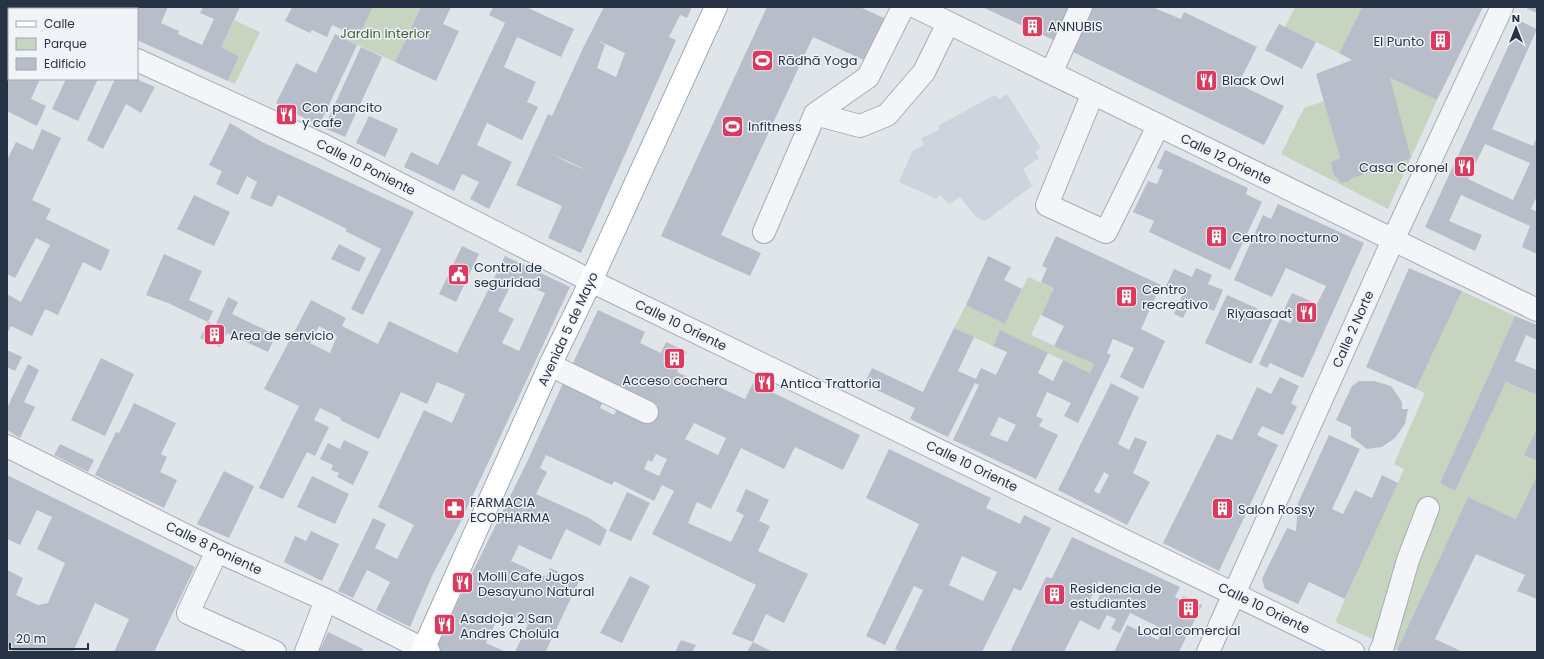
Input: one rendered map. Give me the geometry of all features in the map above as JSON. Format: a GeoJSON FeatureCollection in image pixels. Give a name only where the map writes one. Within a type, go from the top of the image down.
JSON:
{"type":"FeatureCollection","features":[{"type":"Feature","properties":{"kind":"main road","name":"Avenida 5 de Mayo"},"geometry":{"type":"LineString","coordinates":[[424,651],[550,365],[591,281],[716,7]]}},
{"type":"Feature","properties":{"kind":"street"},"geometry":{"type":"LineString","coordinates":[[764,232],[815,114],[868,76],[903,7]]}},
{"type":"Feature","properties":{"kind":"street","name":"Calle 12 Oriente"},"geometry":{"type":"LineString","coordinates":[[916,7],[1537,310]]}},
{"type":"Feature","properties":{"kind":"street"},"geometry":{"type":"LineString","coordinates":[[1051,73],[1081,7]]}},
{"type":"Feature","properties":{"kind":"street","name":"Calle 2 Norte"},"geometry":{"type":"LineString","coordinates":[[1208,652],[1393,240],[1502,7]]}},
{"type":"Feature","properties":{"kind":"street"},"geometry":{"type":"LineString","coordinates":[[815,114],[860,126],[887,115],[924,72],[948,23]]}},
{"type":"Feature","properties":{"kind":"street","name":"Calle 10 Poniente"},"geometry":{"type":"LineString","coordinates":[[138,60],[323,145],[591,281]]}},
{"type":"Feature","properties":{"kind":"street"},"geometry":{"type":"LineString","coordinates":[[1093,93],[1047,205],[1106,232],[1158,126]]}},
{"type":"Feature","properties":{"kind":"street","name":"Calle 10 Oriente"},"geometry":{"type":"LineString","coordinates":[[591,281],[1353,652]]}},
{"type":"Feature","properties":{"kind":"street"},"geometry":{"type":"LineString","coordinates":[[550,365],[647,412]]}},
{"type":"Feature","properties":{"kind":"street","name":"Calle 8 Poniente"},"geometry":{"type":"LineString","coordinates":[[7,446],[216,550],[326,600],[424,651]]}},
{"type":"Feature","properties":{"kind":"street"},"geometry":{"type":"LineString","coordinates":[[1380,652],[1408,560],[1428,508]]}},
{"type":"Feature","properties":{"kind":"street"},"geometry":{"type":"LineString","coordinates":[[216,550],[188,613],[275,652]]}},
{"type":"Feature","properties":{"kind":"street"},"geometry":{"type":"LineString","coordinates":[[306,652],[326,600]]}},
{"type":"Feature","properties":{"kind":"shaded area"},"geometry":{"type":"Polygon","coordinates":[[[1007,94],[1041,148],[1035,152],[1039,158],[1023,169],[1032,186],[985,221],[976,217],[960,197],[949,204],[939,194],[937,199],[899,182],[913,150],[924,145],[921,138],[939,130],[938,126],[994,95],[1000,99],[1007,94]]]}},
{"type":"Feature","properties":{"kind":"green space","name":"Jardin interior"},"geometry":{"type":"Polygon","coordinates":[[[373,7],[421,7],[395,62],[349,41],[353,34],[358,37],[373,7]]]}},
{"type":"Feature","properties":{"kind":"green space"},"geometry":{"type":"Polygon","coordinates":[[[1295,7],[1362,7],[1339,53],[1285,27],[1295,7]]]}},
{"type":"Feature","properties":{"kind":"green space"},"geometry":{"type":"Polygon","coordinates":[[[234,20],[260,32],[235,84],[228,81],[239,56],[221,47],[234,20]]]}},
{"type":"Feature","properties":{"kind":"green space"},"geometry":{"type":"Polygon","coordinates":[[[1390,78],[1437,100],[1388,209],[1281,154],[1304,108],[1324,101],[1340,158],[1331,162],[1333,174],[1341,183],[1348,182],[1390,78]]]}},
{"type":"Feature","properties":{"kind":"green space"},"geometry":{"type":"Polygon","coordinates":[[[1028,277],[1054,288],[1031,335],[1094,364],[1090,373],[1000,331],[993,346],[954,328],[966,305],[1005,324],[1028,277]]]}},
{"type":"Feature","properties":{"kind":"green space"},"geometry":{"type":"Polygon","coordinates":[[[1462,291],[1515,316],[1440,483],[1455,490],[1506,382],[1537,395],[1537,428],[1524,455],[1537,461],[1537,475],[1516,519],[1468,497],[1397,650],[1335,622],[1404,469],[1394,464],[1425,393],[1416,389],[1462,291]]]}},
{"type":"Feature","properties":{"kind":"building"},"geometry":{"type":"Polygon","coordinates":[[[68,7],[168,7],[161,23],[179,31],[178,34],[202,45],[214,19],[200,13],[203,7],[240,7],[221,47],[239,56],[228,81],[138,40],[138,8],[68,7]]]}},
{"type":"Feature","properties":{"kind":"building"},"geometry":{"type":"Polygon","coordinates":[[[292,7],[373,7],[358,37],[332,25],[327,37],[312,30],[310,33],[285,21],[292,7]]]}},
{"type":"Feature","properties":{"kind":"building"},"geometry":{"type":"Polygon","coordinates":[[[421,7],[451,7],[443,24],[459,31],[436,81],[395,62],[421,7]]]}},
{"type":"Feature","properties":{"kind":"building"},"geometry":{"type":"Polygon","coordinates":[[[493,7],[526,7],[574,29],[561,57],[517,37],[504,67],[536,82],[527,102],[538,107],[522,140],[487,123],[477,145],[512,162],[489,209],[470,199],[479,182],[462,174],[454,191],[404,167],[411,152],[438,165],[505,23],[489,15],[493,7]]]}},
{"type":"Feature","properties":{"kind":"building"},"geometry":{"type":"Polygon","coordinates":[[[604,7],[692,7],[687,18],[680,15],[669,37],[676,40],[581,253],[548,238],[562,206],[516,185],[548,114],[552,116],[583,48],[604,7]],[[597,40],[605,45],[597,68],[616,77],[625,53],[597,40]],[[552,154],[569,163],[589,171],[552,154]]]}},
{"type":"Feature","properties":{"kind":"building"},"geometry":{"type":"Polygon","coordinates":[[[767,7],[860,7],[886,19],[866,61],[813,37],[721,235],[761,253],[750,276],[661,236],[767,7]]]}},
{"type":"Feature","properties":{"kind":"building"},"geometry":{"type":"Polygon","coordinates":[[[982,7],[1075,7],[1060,43],[982,7]]]}},
{"type":"Feature","properties":{"kind":"building"},"geometry":{"type":"Polygon","coordinates":[[[1092,7],[1152,7],[1181,19],[1184,12],[1257,47],[1238,84],[1284,106],[1264,145],[1073,52],[1092,7]]]}},
{"type":"Feature","properties":{"kind":"building"},"geometry":{"type":"Polygon","coordinates":[[[1362,7],[1483,7],[1437,100],[1390,78],[1411,158],[1350,179],[1348,182],[1341,183],[1333,174],[1331,162],[1340,158],[1316,74],[1352,60],[1339,53],[1362,7]]]}},
{"type":"Feature","properties":{"kind":"building"},"geometry":{"type":"Polygon","coordinates":[[[1527,7],[1537,7],[1537,13],[1527,9],[1527,7]]]}},
{"type":"Feature","properties":{"kind":"building"},"geometry":{"type":"Polygon","coordinates":[[[1520,21],[1537,29],[1492,129],[1533,146],[1537,137],[1537,196],[1531,209],[1537,212],[1537,254],[1522,247],[1530,226],[1461,195],[1449,221],[1482,235],[1475,251],[1425,227],[1520,21]],[[1485,144],[1468,179],[1513,200],[1530,163],[1485,144]]]}},
{"type":"Feature","properties":{"kind":"building"},"geometry":{"type":"Polygon","coordinates":[[[1279,24],[1316,42],[1302,69],[1265,50],[1279,24]]]}},
{"type":"Feature","properties":{"kind":"building"},"geometry":{"type":"Polygon","coordinates":[[[7,25],[8,25],[8,54],[7,25]]]}},
{"type":"Feature","properties":{"kind":"building"},"geometry":{"type":"Polygon","coordinates":[[[335,34],[357,45],[319,126],[276,103],[296,63],[316,73],[335,34]]]}},
{"type":"Feature","properties":{"kind":"building"},"geometry":{"type":"Polygon","coordinates":[[[361,47],[382,57],[345,137],[324,128],[361,47]]]}},
{"type":"Feature","properties":{"kind":"building"},"geometry":{"type":"Polygon","coordinates":[[[8,70],[8,80],[40,80],[31,99],[46,106],[37,126],[7,111],[8,70]]]}},
{"type":"Feature","properties":{"kind":"building"},"geometry":{"type":"Polygon","coordinates":[[[66,80],[98,80],[78,121],[52,109],[66,80]]]}},
{"type":"Feature","properties":{"kind":"building"},"geometry":{"type":"Polygon","coordinates":[[[115,80],[138,80],[155,87],[141,113],[126,104],[103,149],[87,140],[115,80]]]}},
{"type":"Feature","properties":{"kind":"building"},"geometry":{"type":"Polygon","coordinates":[[[369,116],[398,129],[385,157],[356,143],[369,116]]]}},
{"type":"Feature","properties":{"kind":"building"},"geometry":{"type":"Polygon","coordinates":[[[230,123],[262,142],[414,212],[363,315],[351,309],[381,249],[345,231],[347,229],[278,195],[272,207],[250,198],[257,182],[247,176],[238,195],[216,184],[222,171],[209,165],[230,123]]]}},
{"type":"Feature","properties":{"kind":"building"},"geometry":{"type":"Polygon","coordinates":[[[42,129],[61,138],[32,200],[51,209],[46,219],[110,250],[101,271],[83,262],[58,315],[45,309],[32,336],[11,326],[7,334],[7,294],[21,302],[50,245],[36,238],[15,278],[7,274],[7,160],[16,142],[33,150],[42,129]]]}},
{"type":"Feature","properties":{"kind":"building"},"geometry":{"type":"Polygon","coordinates":[[[1165,150],[1248,188],[1246,194],[1262,202],[1230,270],[1149,232],[1154,221],[1133,212],[1148,181],[1157,184],[1163,170],[1157,168],[1165,150]]]}},
{"type":"Feature","properties":{"kind":"building"},"geometry":{"type":"Polygon","coordinates":[[[194,195],[230,212],[214,246],[177,229],[194,195]]]}},
{"type":"Feature","properties":{"kind":"building"},"geometry":{"type":"Polygon","coordinates":[[[1278,204],[1364,243],[1303,378],[1270,363],[1267,368],[1259,364],[1280,319],[1291,323],[1292,319],[1282,314],[1292,293],[1317,304],[1326,286],[1286,268],[1272,297],[1234,280],[1263,215],[1271,219],[1278,204]]]}},
{"type":"Feature","properties":{"kind":"building"},"geometry":{"type":"Polygon","coordinates":[[[1056,236],[1161,285],[1141,329],[1165,341],[1143,389],[1120,377],[1134,348],[1113,339],[1107,353],[1111,355],[1078,423],[1064,416],[1071,403],[1047,392],[1036,416],[1043,419],[1039,426],[1058,435],[1036,479],[953,440],[979,385],[975,383],[948,437],[910,419],[915,408],[864,384],[872,368],[923,392],[954,328],[974,337],[958,371],[976,379],[981,368],[996,375],[1007,352],[993,346],[1000,330],[1048,353],[1038,373],[1053,381],[1063,360],[1090,373],[1094,364],[1054,346],[1064,326],[1041,315],[1054,288],[1041,282],[1047,268],[1042,266],[1056,236]],[[999,417],[990,435],[1007,442],[1016,425],[999,417]]]}},
{"type":"Feature","properties":{"kind":"building"},"geometry":{"type":"Polygon","coordinates":[[[339,244],[366,258],[359,272],[331,259],[339,244]]]}},
{"type":"Feature","properties":{"kind":"building","name":"Control de seguridad"},"geometry":{"type":"Polygon","coordinates":[[[462,246],[479,254],[456,302],[439,294],[462,246]]]}},
{"type":"Feature","properties":{"kind":"building"},"geometry":{"type":"Polygon","coordinates":[[[164,254],[202,271],[189,300],[213,311],[208,322],[168,303],[146,295],[164,254]]]}},
{"type":"Feature","properties":{"kind":"building"},"geometry":{"type":"Polygon","coordinates":[[[505,256],[570,287],[460,523],[432,576],[410,627],[376,610],[390,582],[367,570],[353,598],[338,591],[373,518],[386,524],[375,548],[397,559],[414,525],[378,507],[424,410],[452,423],[465,394],[437,382],[427,404],[401,392],[379,439],[340,420],[341,418],[320,408],[314,420],[329,427],[315,456],[307,452],[283,499],[259,488],[299,406],[264,389],[311,300],[346,318],[342,326],[378,344],[389,321],[457,353],[505,256]],[[514,279],[498,311],[514,319],[502,343],[519,351],[545,293],[514,279]],[[319,326],[310,343],[330,353],[337,336],[319,326]]]}},
{"type":"Feature","properties":{"kind":"building"},"geometry":{"type":"Polygon","coordinates":[[[988,256],[1011,267],[1004,280],[1022,289],[1005,324],[966,305],[988,256]]]}},
{"type":"Feature","properties":{"kind":"building"},"geometry":{"type":"Polygon","coordinates":[[[1196,268],[1212,275],[1208,284],[1223,290],[1214,311],[1191,301],[1183,318],[1174,314],[1183,294],[1166,286],[1174,269],[1192,277],[1196,268]]]}},
{"type":"Feature","properties":{"kind":"building"},"geometry":{"type":"Polygon","coordinates":[[[1409,268],[1462,291],[1416,389],[1366,367],[1409,268]]]}},
{"type":"Feature","properties":{"kind":"building"},"geometry":{"type":"Polygon","coordinates":[[[1227,295],[1274,316],[1251,364],[1205,343],[1227,295]]]}},
{"type":"Feature","properties":{"kind":"building"},"geometry":{"type":"Polygon","coordinates":[[[228,297],[238,302],[232,314],[276,335],[268,352],[227,333],[220,347],[200,338],[208,322],[215,326],[228,297]]]}},
{"type":"Feature","properties":{"kind":"building"},"geometry":{"type":"Polygon","coordinates":[[[598,310],[645,332],[640,343],[661,353],[666,342],[687,352],[677,372],[705,385],[706,381],[745,399],[753,383],[860,435],[843,470],[795,447],[784,469],[741,448],[711,509],[697,502],[688,523],[731,542],[744,515],[736,511],[746,489],[769,500],[759,521],[770,526],[758,551],[808,574],[784,623],[766,614],[753,642],[732,634],[756,585],[652,534],[674,491],[662,485],[654,501],[614,481],[612,485],[546,455],[540,468],[547,472],[536,494],[589,518],[607,530],[600,546],[566,529],[551,560],[519,545],[511,561],[546,577],[550,568],[579,581],[546,651],[515,652],[528,624],[501,611],[486,643],[506,652],[444,652],[435,648],[527,462],[564,381],[604,399],[600,408],[614,415],[618,407],[649,422],[658,405],[572,365],[598,310]],[[694,423],[685,439],[718,455],[726,438],[694,423]],[[656,454],[652,462],[648,460],[644,469],[659,476],[667,459],[656,454]]]}},
{"type":"Feature","properties":{"kind":"building"},"geometry":{"type":"Polygon","coordinates":[[[1515,316],[1537,325],[1537,340],[1526,335],[1515,361],[1537,370],[1537,395],[1506,382],[1455,491],[1440,483],[1515,316]]]}},
{"type":"Feature","properties":{"kind":"building"},"geometry":{"type":"Polygon","coordinates":[[[7,350],[22,357],[15,371],[7,367],[7,350]]]}},
{"type":"Feature","properties":{"kind":"building"},"geometry":{"type":"Polygon","coordinates":[[[101,358],[134,374],[105,436],[71,420],[101,358]]]}},
{"type":"Feature","properties":{"kind":"building"},"geometry":{"type":"Polygon","coordinates":[[[28,364],[39,370],[24,402],[35,407],[20,438],[7,430],[7,408],[28,364]]]}},
{"type":"Feature","properties":{"kind":"building"},"geometry":{"type":"Polygon","coordinates":[[[1280,377],[1299,386],[1291,403],[1297,407],[1283,435],[1262,426],[1257,435],[1278,445],[1219,571],[1163,543],[1217,434],[1232,440],[1257,387],[1271,394],[1280,377]]]}},
{"type":"Feature","properties":{"kind":"building"},"geometry":{"type":"Polygon","coordinates":[[[1359,381],[1374,381],[1391,386],[1402,402],[1402,409],[1408,409],[1405,424],[1395,438],[1382,447],[1367,449],[1351,437],[1351,427],[1336,420],[1352,386],[1359,381]]]}},
{"type":"Feature","properties":{"kind":"building"},"geometry":{"type":"Polygon","coordinates":[[[1111,383],[1139,397],[1118,444],[1129,450],[1135,437],[1147,442],[1133,473],[1150,482],[1127,525],[1058,490],[1111,383]],[[1104,472],[1094,491],[1099,494],[1109,475],[1104,472]]]}},
{"type":"Feature","properties":{"kind":"building"},"geometry":{"type":"Polygon","coordinates":[[[134,403],[176,423],[161,454],[167,457],[160,472],[177,480],[164,508],[95,475],[116,432],[119,433],[134,403]]]}},
{"type":"Feature","properties":{"kind":"building"},"geometry":{"type":"Polygon","coordinates":[[[1537,428],[1537,461],[1524,455],[1537,428]]]}},
{"type":"Feature","properties":{"kind":"building"},"geometry":{"type":"Polygon","coordinates":[[[1329,435],[1360,449],[1332,509],[1343,514],[1355,490],[1372,498],[1382,475],[1398,483],[1345,599],[1309,582],[1298,604],[1265,589],[1262,579],[1287,528],[1296,531],[1298,503],[1329,435]]]}},
{"type":"Feature","properties":{"kind":"building"},"geometry":{"type":"Polygon","coordinates":[[[344,440],[369,452],[353,485],[337,477],[339,473],[331,470],[333,465],[320,459],[328,443],[340,449],[344,440]]]}},
{"type":"Feature","properties":{"kind":"building"},"geometry":{"type":"Polygon","coordinates":[[[60,444],[94,460],[88,472],[54,455],[60,444]]]}},
{"type":"Feature","properties":{"kind":"building"},"geometry":{"type":"Polygon","coordinates":[[[889,449],[991,498],[986,508],[1020,524],[1024,515],[1051,528],[1021,591],[1014,588],[982,652],[900,652],[895,649],[923,590],[914,586],[885,645],[866,636],[919,524],[866,498],[889,449]],[[962,556],[949,585],[983,601],[997,572],[962,556]]]}},
{"type":"Feature","properties":{"kind":"building"},"geometry":{"type":"Polygon","coordinates":[[[224,471],[254,486],[229,538],[197,524],[224,471]]]}},
{"type":"Feature","properties":{"kind":"building"},"geometry":{"type":"Polygon","coordinates":[[[7,475],[195,567],[154,652],[114,652],[129,619],[95,603],[73,652],[13,652],[12,642],[7,652],[7,570],[23,578],[16,595],[38,605],[48,603],[65,563],[37,549],[52,517],[37,510],[20,545],[7,539],[7,475]]]}},
{"type":"Feature","properties":{"kind":"building"},"geometry":{"type":"Polygon","coordinates":[[[1537,475],[1537,599],[1517,591],[1525,575],[1476,554],[1435,639],[1463,652],[1401,652],[1397,650],[1468,497],[1516,519],[1537,475]]]}},
{"type":"Feature","properties":{"kind":"building"},"geometry":{"type":"Polygon","coordinates":[[[312,476],[349,494],[335,524],[297,507],[312,476]]]}},
{"type":"Feature","properties":{"kind":"building"},"geometry":{"type":"Polygon","coordinates":[[[627,492],[650,503],[631,541],[609,531],[627,492]]]}},
{"type":"Feature","properties":{"kind":"building"},"geometry":{"type":"Polygon","coordinates":[[[311,531],[339,544],[322,581],[284,562],[295,536],[306,541],[311,531]]]}},
{"type":"Feature","properties":{"kind":"building"},"geometry":{"type":"Polygon","coordinates":[[[1072,537],[1180,587],[1175,597],[1181,600],[1183,596],[1202,605],[1179,652],[1114,652],[1127,625],[1158,640],[1163,629],[1130,613],[1120,633],[1111,629],[1116,619],[1107,615],[1099,630],[1080,620],[1064,652],[1010,652],[1046,577],[1052,578],[1072,537]],[[1099,581],[1090,600],[1096,604],[1105,584],[1099,581]]]}},
{"type":"Feature","properties":{"kind":"building"},"geometry":{"type":"Polygon","coordinates":[[[630,576],[650,586],[622,643],[600,633],[630,576]]]}},
{"type":"Feature","properties":{"kind":"building"},"geometry":{"type":"Polygon","coordinates":[[[328,632],[363,649],[361,652],[319,652],[328,632]]]}},
{"type":"Feature","properties":{"kind":"building"},"geometry":{"type":"Polygon","coordinates":[[[681,640],[696,645],[692,652],[675,652],[681,640]]]}},
{"type":"Feature","properties":{"kind":"building"},"geometry":{"type":"Polygon","coordinates":[[[753,642],[773,652],[747,652],[753,642]]]}},
{"type":"Feature","properties":{"kind":"place","name":"ANNUBIS"},"geometry":{"type":"Point","coordinates":[1033,26]}},
{"type":"Feature","properties":{"kind":"place","name":"El Punto"},"geometry":{"type":"Point","coordinates":[1440,41]}},
{"type":"Feature","properties":{"kind":"place","name":"Rādhā Yoga"},"geometry":{"type":"Point","coordinates":[763,60]}},
{"type":"Feature","properties":{"kind":"place","name":"Black Owl"},"geometry":{"type":"Point","coordinates":[1206,80]}},
{"type":"Feature","properties":{"kind":"place","name":"Con pancito y cafe"},"geometry":{"type":"Point","coordinates":[286,114]}},
{"type":"Feature","properties":{"kind":"place","name":"Infitness"},"geometry":{"type":"Point","coordinates":[732,126]}},
{"type":"Feature","properties":{"kind":"place","name":"Casa Coronel"},"geometry":{"type":"Point","coordinates":[1464,167]}},
{"type":"Feature","properties":{"kind":"place","name":"Centro nocturno"},"geometry":{"type":"Point","coordinates":[1217,237]}},
{"type":"Feature","properties":{"kind":"place","name":"Control de seguridad"},"geometry":{"type":"Point","coordinates":[459,274]}},
{"type":"Feature","properties":{"kind":"place","name":"Centro recreativo"},"geometry":{"type":"Point","coordinates":[1127,296]}},
{"type":"Feature","properties":{"kind":"place","name":"Riyaasaat"},"geometry":{"type":"Point","coordinates":[1307,313]}},
{"type":"Feature","properties":{"kind":"place","name":"Area de servicio"},"geometry":{"type":"Point","coordinates":[214,335]}},
{"type":"Feature","properties":{"kind":"place","name":"Acceso cochera"},"geometry":{"type":"Point","coordinates":[675,358]}},
{"type":"Feature","properties":{"kind":"place","name":"Antica Trattoria"},"geometry":{"type":"Point","coordinates":[765,383]}},
{"type":"Feature","properties":{"kind":"place","name":"FARMACIA ECOPHARMA"},"geometry":{"type":"Point","coordinates":[455,509]}},
{"type":"Feature","properties":{"kind":"place","name":"Salon Rossy"},"geometry":{"type":"Point","coordinates":[1222,509]}},
{"type":"Feature","properties":{"kind":"place","name":"Molli Cafe Jugos Desayuno Natural"},"geometry":{"type":"Point","coordinates":[463,583]}},
{"type":"Feature","properties":{"kind":"place","name":"Residencia de estudiantes"},"geometry":{"type":"Point","coordinates":[1054,595]}},
{"type":"Feature","properties":{"kind":"place","name":"Local comercial"},"geometry":{"type":"Point","coordinates":[1189,608]}},
{"type":"Feature","properties":{"kind":"place","name":"Asadoja 2 San Andres Cholula"},"geometry":{"type":"Point","coordinates":[444,625]}}]}
